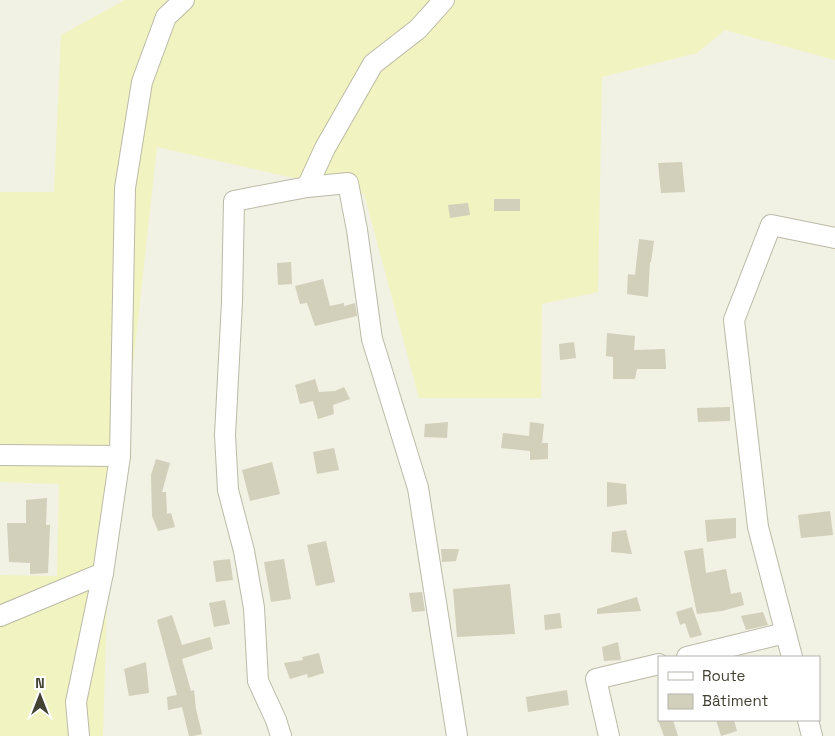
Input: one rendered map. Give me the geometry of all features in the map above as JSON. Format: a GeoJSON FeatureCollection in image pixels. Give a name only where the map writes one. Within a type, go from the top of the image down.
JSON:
{"type":"FeatureCollection","features":[{"type":"Feature","properties":{"kind":"street"},"geometry":{"type":"LineString","coordinates":[[79,736],[76,702],[103,573],[120,456],[125,188],[142,82],[166,17],[184,0]]}},
{"type":"Feature","properties":{"kind":"street"},"geometry":{"type":"LineString","coordinates":[[306,187],[325,148],[372,64],[418,29],[444,0]]}},
{"type":"Feature","properties":{"kind":"street"},"geometry":{"type":"LineString","coordinates":[[281,736],[276,720],[258,681],[254,608],[244,551],[228,490],[225,435],[234,201],[306,187],[348,183],[357,230],[372,339],[418,488],[457,736]]}},
{"type":"Feature","properties":{"kind":"street"},"geometry":{"type":"LineString","coordinates":[[792,656],[758,527],[734,320],[771,225],[835,238]]}},
{"type":"Feature","properties":{"kind":"street"},"geometry":{"type":"LineString","coordinates":[[0,455],[120,456]]}},
{"type":"Feature","properties":{"kind":"street"},"geometry":{"type":"LineString","coordinates":[[0,616],[103,573]]}},
{"type":"Feature","properties":{"kind":"street"},"geometry":{"type":"LineString","coordinates":[[691,656],[785,634]]}},
{"type":"Feature","properties":{"kind":"street"},"geometry":{"type":"LineString","coordinates":[[609,736],[596,679],[658,664]]}},
{"type":"Feature","properties":{"kind":"street"},"geometry":{"type":"LineString","coordinates":[[808,721],[812,736]]}},
{"type":"Feature","properties":{"kind":"sand"},"geometry":{"type":"Polygon","coordinates":[[[125,0],[835,0],[835,60],[725,30],[697,53],[602,77],[598,292],[542,304],[541,398],[419,398],[364,194],[157,147],[107,603],[103,736],[0,736],[0,575],[57,576],[59,484],[0,482],[0,192],[54,192],[61,35],[125,0]]]}},
{"type":"Feature","properties":{"kind":"building"},"geometry":{"type":"Polygon","coordinates":[[[682,162],[685,192],[661,193],[658,163],[682,162]]]}},
{"type":"Feature","properties":{"kind":"building"},"geometry":{"type":"Polygon","coordinates":[[[494,199],[520,199],[520,211],[494,211],[494,199]]]}},
{"type":"Feature","properties":{"kind":"building"},"geometry":{"type":"Polygon","coordinates":[[[468,203],[470,215],[450,218],[448,205],[468,203]]]}},
{"type":"Feature","properties":{"kind":"building"},"geometry":{"type":"Polygon","coordinates":[[[639,239],[654,241],[650,262],[648,297],[627,294],[628,274],[635,275],[639,239]]]}},
{"type":"Feature","properties":{"kind":"building"},"geometry":{"type":"Polygon","coordinates":[[[291,262],[292,284],[278,285],[277,263],[291,262]]]}},
{"type":"Feature","properties":{"kind":"building"},"geometry":{"type":"Polygon","coordinates":[[[323,279],[330,306],[344,303],[344,306],[355,303],[357,316],[315,326],[307,303],[300,304],[295,286],[323,279]]]}},
{"type":"Feature","properties":{"kind":"building"},"geometry":{"type":"Polygon","coordinates":[[[607,333],[635,336],[634,350],[665,349],[666,369],[637,369],[635,379],[613,379],[613,357],[606,356],[607,333]]]}},
{"type":"Feature","properties":{"kind":"building"},"geometry":{"type":"Polygon","coordinates":[[[574,342],[576,358],[560,360],[559,344],[574,342]]]}},
{"type":"Feature","properties":{"kind":"building"},"geometry":{"type":"Polygon","coordinates":[[[315,379],[319,392],[335,391],[344,387],[350,399],[333,405],[334,414],[318,419],[313,401],[300,404],[295,385],[315,379]]]}},
{"type":"Feature","properties":{"kind":"building"},"geometry":{"type":"Polygon","coordinates":[[[730,407],[730,421],[698,422],[697,408],[730,407]]]}},
{"type":"Feature","properties":{"kind":"building"},"geometry":{"type":"Polygon","coordinates":[[[448,422],[447,438],[424,437],[425,424],[448,422]]]}},
{"type":"Feature","properties":{"kind":"building"},"geometry":{"type":"Polygon","coordinates":[[[530,422],[544,424],[542,443],[548,443],[548,459],[530,460],[530,451],[501,448],[503,433],[529,436],[530,422]]]}},
{"type":"Feature","properties":{"kind":"building"},"geometry":{"type":"Polygon","coordinates":[[[334,448],[339,470],[317,474],[313,452],[334,448]]]}},
{"type":"Feature","properties":{"kind":"building"},"geometry":{"type":"Polygon","coordinates":[[[156,459],[170,463],[162,492],[166,492],[167,514],[171,513],[175,527],[158,531],[152,516],[151,475],[156,459]]]}},
{"type":"Feature","properties":{"kind":"building"},"geometry":{"type":"Polygon","coordinates":[[[272,462],[280,494],[250,501],[242,470],[272,462]]]}},
{"type":"Feature","properties":{"kind":"building"},"geometry":{"type":"Polygon","coordinates":[[[607,482],[626,484],[627,504],[607,507],[607,482]]]}},
{"type":"Feature","properties":{"kind":"building"},"geometry":{"type":"Polygon","coordinates":[[[47,498],[46,525],[50,525],[48,573],[30,574],[30,563],[9,562],[7,523],[26,523],[26,500],[47,498]]]}},
{"type":"Feature","properties":{"kind":"building"},"geometry":{"type":"Polygon","coordinates":[[[830,511],[833,535],[801,538],[798,515],[830,511]]]}},
{"type":"Feature","properties":{"kind":"building"},"geometry":{"type":"Polygon","coordinates":[[[736,518],[736,538],[707,542],[705,520],[736,518]]]}},
{"type":"Feature","properties":{"kind":"building"},"geometry":{"type":"Polygon","coordinates":[[[626,530],[632,554],[611,552],[612,532],[626,530]]]}},
{"type":"Feature","properties":{"kind":"building"},"geometry":{"type":"Polygon","coordinates":[[[326,541],[335,582],[316,586],[307,545],[326,541]]]}},
{"type":"Feature","properties":{"kind":"building"},"geometry":{"type":"Polygon","coordinates":[[[703,548],[706,573],[726,569],[731,594],[741,592],[744,605],[722,611],[697,614],[684,551],[703,548]]]}},
{"type":"Feature","properties":{"kind":"building"},"geometry":{"type":"Polygon","coordinates":[[[441,549],[459,549],[456,561],[442,562],[441,549]]]}},
{"type":"Feature","properties":{"kind":"building"},"geometry":{"type":"Polygon","coordinates":[[[230,559],[233,580],[216,582],[213,561],[230,559]]]}},
{"type":"Feature","properties":{"kind":"building"},"geometry":{"type":"Polygon","coordinates":[[[284,559],[291,599],[271,602],[264,562],[284,559]]]}},
{"type":"Feature","properties":{"kind":"building"},"geometry":{"type":"Polygon","coordinates":[[[510,584],[515,634],[457,637],[453,589],[510,584]]]}},
{"type":"Feature","properties":{"kind":"building"},"geometry":{"type":"Polygon","coordinates":[[[422,592],[425,611],[412,612],[409,593],[422,592]]]}},
{"type":"Feature","properties":{"kind":"building"},"geometry":{"type":"Polygon","coordinates":[[[637,597],[641,611],[597,614],[597,609],[637,597]]]}},
{"type":"Feature","properties":{"kind":"building"},"geometry":{"type":"Polygon","coordinates":[[[225,600],[230,624],[214,627],[209,603],[225,600]]]}},
{"type":"Feature","properties":{"kind":"building"},"geometry":{"type":"Polygon","coordinates":[[[692,607],[702,635],[690,638],[685,623],[680,625],[676,612],[692,607]]]}},
{"type":"Feature","properties":{"kind":"building"},"geometry":{"type":"Polygon","coordinates":[[[763,612],[768,625],[746,630],[741,616],[763,612]]]}},
{"type":"Feature","properties":{"kind":"building"},"geometry":{"type":"Polygon","coordinates":[[[560,613],[562,628],[545,630],[544,615],[560,613]]]}},
{"type":"Feature","properties":{"kind":"building"},"geometry":{"type":"Polygon","coordinates":[[[172,615],[182,645],[210,637],[213,649],[182,659],[191,691],[194,690],[202,734],[193,736],[189,736],[182,707],[168,710],[167,697],[177,695],[157,620],[172,615]]]}},
{"type":"Feature","properties":{"kind":"building"},"geometry":{"type":"Polygon","coordinates":[[[618,642],[621,660],[604,661],[602,647],[618,642]]]}},
{"type":"Feature","properties":{"kind":"building"},"geometry":{"type":"Polygon","coordinates":[[[319,653],[324,673],[308,678],[307,674],[290,679],[284,663],[303,660],[302,657],[319,653]]]}},
{"type":"Feature","properties":{"kind":"building"},"geometry":{"type":"Polygon","coordinates":[[[146,662],[149,693],[129,696],[124,669],[146,662]]]}},
{"type":"Feature","properties":{"kind":"building"},"geometry":{"type":"Polygon","coordinates":[[[567,690],[569,705],[528,712],[526,697],[567,690]]]}},
{"type":"Feature","properties":{"kind":"building"},"geometry":{"type":"Polygon","coordinates":[[[658,721],[673,721],[678,736],[664,736],[658,721]]]}},
{"type":"Feature","properties":{"kind":"building"},"geometry":{"type":"Polygon","coordinates":[[[716,721],[734,721],[737,731],[721,736],[716,721]]]}}]}
